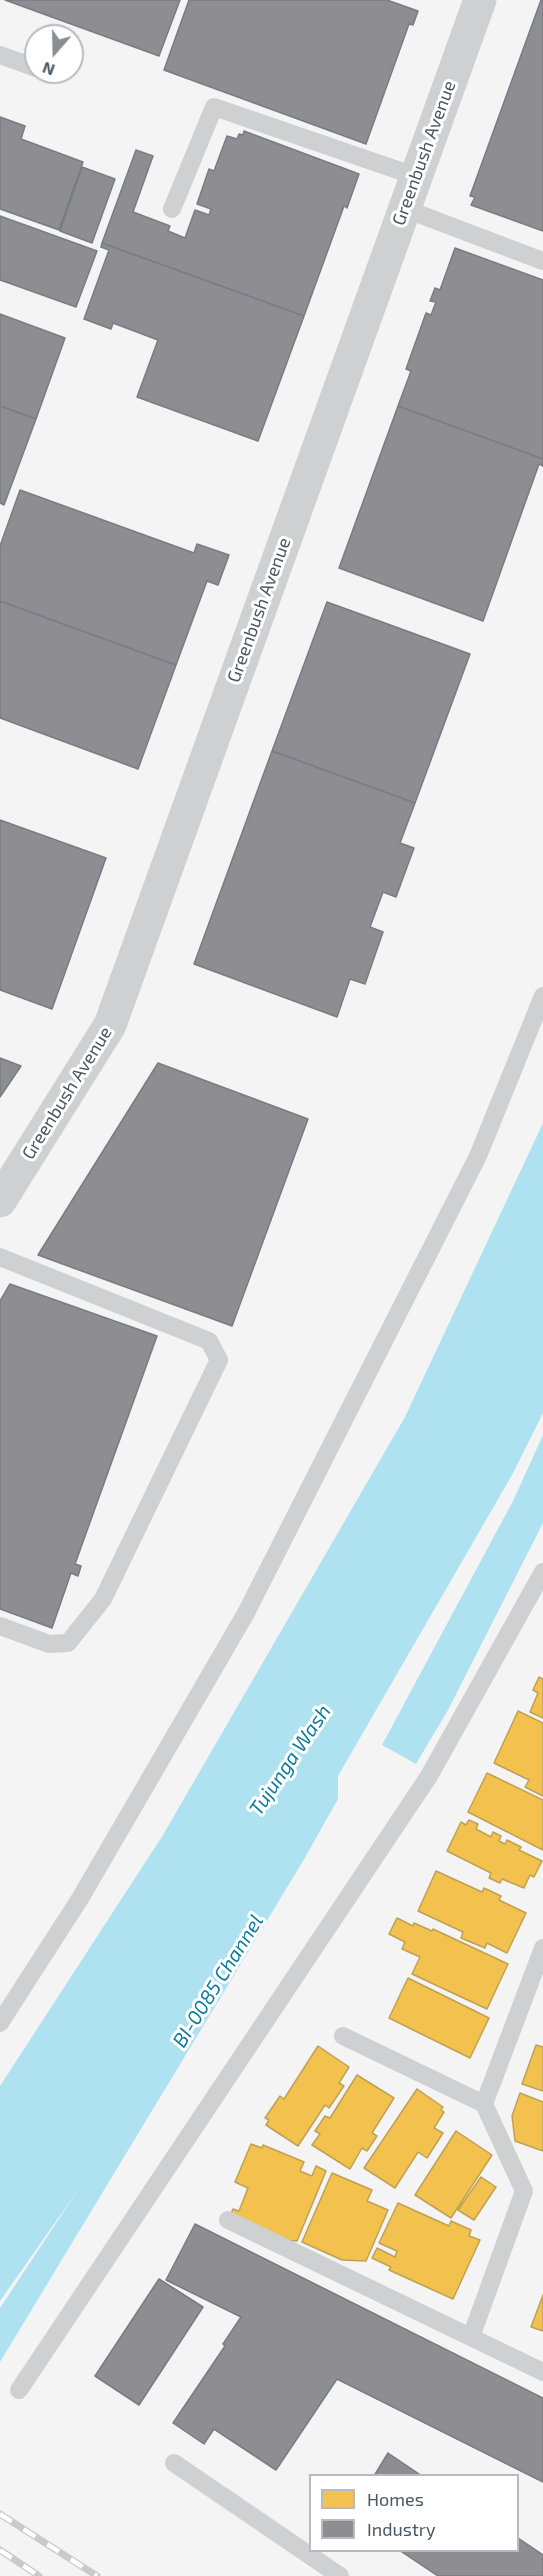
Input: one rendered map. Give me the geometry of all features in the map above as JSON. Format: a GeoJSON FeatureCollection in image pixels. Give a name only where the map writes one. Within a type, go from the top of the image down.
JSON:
{"type":"FeatureCollection","features":[{"type":"Feature","properties":{"kind":"street","name":"Greenbush Avenue"},"geometry":{"type":"LineString","coordinates":[[0,1201],[110,1024],[480,0]]}},
{"type":"Feature","properties":{"kind":"lane"},"geometry":{"type":"LineString","coordinates":[[0,55],[24,64]]}},
{"type":"Feature","properties":{"kind":"lane"},"geometry":{"type":"LineString","coordinates":[[172,208],[214,107],[415,176]]}},
{"type":"Feature","properties":{"kind":"lane"},"geometry":{"type":"LineString","coordinates":[[403,208],[543,261]]}},
{"type":"Feature","properties":{"kind":"lane"},"geometry":{"type":"LineString","coordinates":[[0,2023],[81,1897],[246,1613],[478,1156],[543,996]]}},
{"type":"Feature","properties":{"kind":"lane"},"geometry":{"type":"LineString","coordinates":[[0,1257],[209,1341],[219,1360],[103,1599],[68,1643],[49,1644],[0,1626]]}},
{"type":"Feature","properties":{"kind":"lane"},"geometry":{"type":"LineString","coordinates":[[19,2390],[429,1776],[543,1572]]}},
{"type":"Feature","properties":{"kind":"lane"},"geometry":{"type":"LineString","coordinates":[[484,2104],[543,1948]]}},
{"type":"Feature","properties":{"kind":"lane"},"geometry":{"type":"LineString","coordinates":[[343,2036],[484,2104],[524,2191],[471,2337]]}},
{"type":"Feature","properties":{"kind":"lane"},"geometry":{"type":"LineString","coordinates":[[228,2220],[543,2372]]}},
{"type":"Feature","properties":{"kind":"lane"},"geometry":{"type":"LineString","coordinates":[[174,2463],[340,2576]]}},
{"type":"Feature","properties":{"kind":"water"},"geometry":{"type":"Polygon","coordinates":[[[543,1123],[543,1413],[512,1475],[338,1776],[338,1799],[303,1861],[0,2362],[0,2308],[80,2187],[0,2301],[0,2086],[163,1835],[405,1417],[543,1123]]]}},
{"type":"Feature","properties":{"kind":"water"},"geometry":{"type":"Polygon","coordinates":[[[543,1435],[543,1523],[448,1710],[416,1764],[382,1745],[513,1501],[543,1435]]]}},
{"type":"Feature","properties":{"kind":"building: Homes"},"geometry":{"type":"Polygon","coordinates":[[[539,1677],[543,1679],[543,1718],[530,1712],[538,1693],[533,1690],[539,1677]]]}},
{"type":"Feature","properties":{"kind":"building: Homes"},"geometry":{"type":"Polygon","coordinates":[[[518,1711],[543,1723],[543,1796],[525,1787],[529,1780],[494,1763],[518,1711]]]}},
{"type":"Feature","properties":{"kind":"building: Homes"},"geometry":{"type":"Polygon","coordinates":[[[487,1773],[543,1800],[543,1850],[468,1812],[487,1773]]]}},
{"type":"Feature","properties":{"kind":"building: Homes"},"geometry":{"type":"Polygon","coordinates":[[[469,1820],[478,1824],[476,1829],[491,1837],[493,1832],[501,1836],[499,1841],[505,1844],[507,1840],[521,1847],[519,1850],[542,1861],[534,1877],[530,1875],[524,1888],[502,1879],[500,1883],[489,1878],[491,1873],[447,1851],[461,1822],[466,1825],[469,1820]]]}},
{"type":"Feature","properties":{"kind":"building: Homes"},"geometry":{"type":"Polygon","coordinates":[[[436,1871],[482,1892],[484,1888],[501,1896],[499,1900],[526,1913],[507,1953],[487,1943],[485,1948],[461,1938],[463,1932],[418,1911],[436,1871]]]}},
{"type":"Feature","properties":{"kind":"building: Homes"},"geometry":{"type":"Polygon","coordinates":[[[397,1918],[413,1926],[414,1923],[432,1931],[433,1929],[508,1964],[487,2009],[412,1974],[420,1957],[402,1949],[405,1942],[389,1934],[397,1918]]]}},
{"type":"Feature","properties":{"kind":"building: Homes"},"geometry":{"type":"Polygon","coordinates":[[[408,1978],[489,2018],[470,2058],[389,2018],[408,1978]]]}},
{"type":"Feature","properties":{"kind":"building: Homes"},"geometry":{"type":"Polygon","coordinates":[[[536,2045],[543,2047],[543,2091],[522,2084],[536,2045]]]}},
{"type":"Feature","properties":{"kind":"building: Homes"},"geometry":{"type":"Polygon","coordinates":[[[318,2046],[349,2067],[339,2083],[344,2086],[329,2108],[325,2105],[298,2146],[266,2125],[269,2120],[265,2118],[280,2096],[284,2099],[318,2046]]]}},
{"type":"Feature","properties":{"kind":"building: Homes"},"geometry":{"type":"Polygon","coordinates":[[[357,2075],[394,2098],[372,2133],[377,2136],[367,2151],[362,2148],[350,2169],[312,2145],[320,2134],[315,2131],[325,2116],[330,2118],[357,2075]]]}},
{"type":"Feature","properties":{"kind":"building: Homes"},"geometry":{"type":"Polygon","coordinates":[[[417,2089],[443,2107],[441,2110],[444,2112],[434,2128],[443,2133],[427,2158],[418,2152],[395,2188],[364,2168],[417,2089]]]}},
{"type":"Feature","properties":{"kind":"building: Homes"},"geometry":{"type":"Polygon","coordinates":[[[520,2093],[543,2102],[543,2151],[515,2141],[512,2116],[520,2093]]]}},
{"type":"Feature","properties":{"kind":"building: Homes"},"geometry":{"type":"Polygon","coordinates":[[[456,2131],[492,2155],[451,2218],[415,2195],[456,2131]]]}},
{"type":"Feature","properties":{"kind":"building: Homes"},"geometry":{"type":"Polygon","coordinates":[[[251,2144],[262,2148],[263,2145],[304,2162],[300,2171],[312,2176],[316,2166],[326,2171],[297,2241],[271,2239],[228,2220],[233,2209],[239,2211],[248,2188],[235,2182],[251,2144]]]}},
{"type":"Feature","properties":{"kind":"building: Homes"},"geometry":{"type":"Polygon","coordinates":[[[332,2173],[372,2190],[367,2201],[388,2210],[366,2261],[342,2260],[302,2242],[332,2173]]]}},
{"type":"Feature","properties":{"kind":"building: Homes"},"geometry":{"type":"Polygon","coordinates":[[[481,2177],[496,2187],[474,2220],[458,2210],[481,2177]]]}},
{"type":"Feature","properties":{"kind":"building: Homes"},"geometry":{"type":"Polygon","coordinates":[[[398,2203],[449,2226],[451,2221],[471,2230],[469,2236],[480,2240],[453,2299],[389,2270],[391,2267],[372,2258],[377,2248],[395,2257],[397,2251],[379,2243],[398,2203]]]}},
{"type":"Feature","properties":{"kind":"building: Homes"},"geometry":{"type":"Polygon","coordinates":[[[543,2295],[543,2331],[531,2327],[543,2295]]]}},
{"type":"Feature","properties":{"kind":"building: Industry"},"geometry":{"type":"Polygon","coordinates":[[[5,0],[180,0],[159,56],[84,29],[84,24],[71,24],[5,0]]]}},
{"type":"Feature","properties":{"kind":"building: Industry"},"geometry":{"type":"Polygon","coordinates":[[[189,0],[387,0],[418,11],[413,25],[409,24],[366,144],[164,70],[189,0]]]}},
{"type":"Feature","properties":{"kind":"building: Industry"},"geometry":{"type":"Polygon","coordinates":[[[541,0],[543,0],[543,231],[471,205],[475,197],[470,196],[541,0]]]}},
{"type":"Feature","properties":{"kind":"building: Industry"},"geometry":{"type":"Polygon","coordinates":[[[0,117],[25,126],[21,139],[83,162],[59,230],[0,209],[0,117]]]}},
{"type":"Feature","properties":{"kind":"building: Industry"},"geometry":{"type":"Polygon","coordinates":[[[244,131],[359,174],[347,208],[344,206],[304,316],[102,243],[136,150],[153,156],[133,212],[170,226],[168,231],[185,238],[195,210],[209,215],[211,209],[197,204],[209,169],[214,171],[227,136],[237,139],[239,134],[243,135],[244,131]]]}},
{"type":"Feature","properties":{"kind":"building: Industry"},"geometry":{"type":"Polygon","coordinates":[[[82,167],[115,179],[92,243],[60,231],[82,167]]]}},
{"type":"Feature","properties":{"kind":"building: Industry"},"geometry":{"type":"Polygon","coordinates":[[[0,216],[97,251],[76,307],[0,280],[0,216]]]}},
{"type":"Feature","properties":{"kind":"building: Industry"},"geometry":{"type":"Polygon","coordinates":[[[102,243],[304,316],[258,441],[137,397],[158,340],[113,323],[111,329],[84,319],[109,250],[101,247],[102,243]]]}},
{"type":"Feature","properties":{"kind":"building: Industry"},"geometry":{"type":"Polygon","coordinates":[[[455,248],[543,280],[543,459],[398,406],[411,371],[406,369],[426,313],[431,315],[436,302],[430,301],[435,288],[440,290],[455,248]]]}},
{"type":"Feature","properties":{"kind":"building: Industry"},"geometry":{"type":"Polygon","coordinates":[[[0,314],[65,338],[36,419],[0,406],[0,314]]]}},
{"type":"Feature","properties":{"kind":"building: Industry"},"geometry":{"type":"Polygon","coordinates":[[[0,406],[36,419],[4,505],[0,503],[0,406]]]}},
{"type":"Feature","properties":{"kind":"building: Industry"},"geometry":{"type":"Polygon","coordinates":[[[398,406],[543,459],[543,466],[539,464],[483,621],[339,568],[398,406]]]}},
{"type":"Feature","properties":{"kind":"building: Industry"},"geometry":{"type":"Polygon","coordinates":[[[20,490],[194,553],[197,544],[229,555],[218,585],[207,581],[176,665],[0,601],[0,546],[20,490]]]}},
{"type":"Feature","properties":{"kind":"building: Industry"},"geometry":{"type":"Polygon","coordinates":[[[0,601],[176,665],[138,769],[0,718],[0,601]]]}},
{"type":"Feature","properties":{"kind":"building: Industry"},"geometry":{"type":"Polygon","coordinates":[[[327,602],[470,654],[415,803],[272,751],[327,602]]]}},
{"type":"Feature","properties":{"kind":"building: Industry"},"geometry":{"type":"Polygon","coordinates":[[[272,751],[415,803],[400,843],[414,848],[396,897],[383,892],[370,927],[383,932],[365,984],[350,979],[337,1017],[194,964],[272,751]]]}},
{"type":"Feature","properties":{"kind":"building: Industry"},"geometry":{"type":"Polygon","coordinates":[[[0,820],[106,858],[52,1009],[0,990],[0,820]]]}},
{"type":"Feature","properties":{"kind":"building: Industry"},"geometry":{"type":"Polygon","coordinates":[[[0,1058],[21,1066],[0,1097],[0,1058]]]}},
{"type":"Feature","properties":{"kind":"building: Industry"},"geometry":{"type":"Polygon","coordinates":[[[158,1063],[308,1119],[232,1326],[38,1255],[158,1063]]]}},
{"type":"Feature","properties":{"kind":"building: Industry"},"geometry":{"type":"Polygon","coordinates":[[[10,1284],[157,1336],[75,1564],[81,1566],[78,1576],[71,1573],[52,1628],[0,1609],[0,1301],[10,1284]]]}},
{"type":"Feature","properties":{"kind":"building: Industry"},"geometry":{"type":"Polygon","coordinates":[[[195,2224],[543,2398],[543,2482],[337,2379],[276,2470],[214,2429],[204,2444],[173,2423],[225,2346],[223,2344],[241,2317],[166,2280],[195,2224]]]}},
{"type":"Feature","properties":{"kind":"building: Industry"},"geometry":{"type":"Polygon","coordinates":[[[159,2279],[203,2307],[139,2405],[95,2376],[159,2279]]]}},
{"type":"Feature","properties":{"kind":"building: Industry"},"geometry":{"type":"Polygon","coordinates":[[[388,2453],[419,2474],[375,2474],[388,2453]]]}},
{"type":"Feature","properties":{"kind":"building: Industry"},"geometry":{"type":"Polygon","coordinates":[[[519,2539],[543,2555],[543,2576],[438,2576],[402,2552],[519,2552],[519,2539]]]}},
{"type":"Feature","properties":{"kind":"railway"},"geometry":{"type":"LineString","coordinates":[[0,2514],[97,2576]]}},
{"type":"Feature","properties":{"kind":"railway"},"geometry":{"type":"LineString","coordinates":[[0,2550],[39,2576]]}},
{"type":"Feature","properties":{"kind":"water label","name":"Tujunga Wash"},"geometry":{"type":"Point","coordinates":[290,1760]}},
{"type":"Feature","properties":{"kind":"water label","name":"BI-0085 Channel"},"geometry":{"type":"Point","coordinates":[218,1981]}}]}
